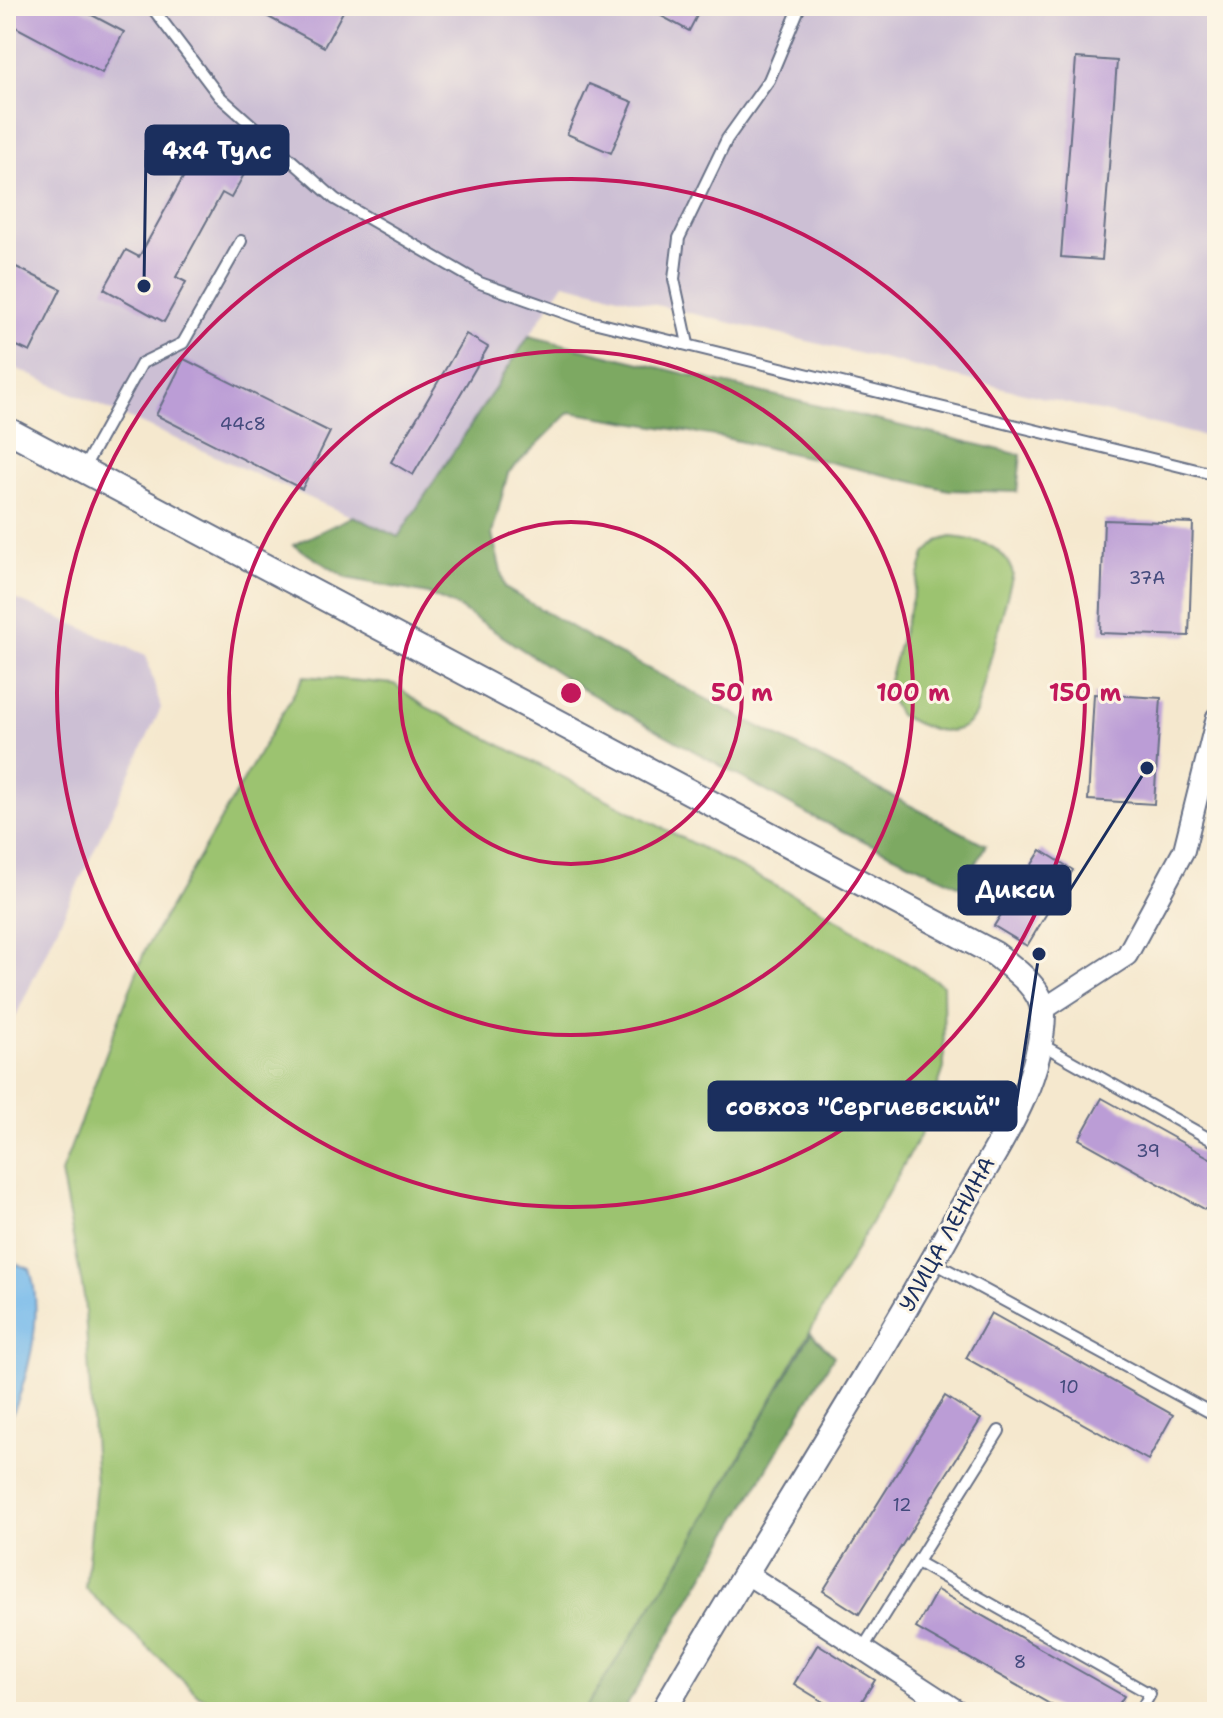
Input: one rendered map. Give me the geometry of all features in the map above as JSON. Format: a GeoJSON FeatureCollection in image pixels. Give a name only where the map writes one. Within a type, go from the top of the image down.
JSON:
{"type":"FeatureCollection","features":[{"type":"Feature","properties":{"kind":"street"},"geometry":{"type":"LineString","coordinates":[[6,429],[995,954],[1025,978],[1044,1009],[1127,955],[1184,850],[1217,717]]}},
{"type":"Feature","properties":{"kind":"street","name":"УЛИЦА ЛЕНИНА"},"geometry":{"type":"LineString","coordinates":[[663,1712],[744,1572],[933,1262],[1022,1101],[1037,1061],[1044,1009]]}},
{"type":"Feature","properties":{"kind":"street"},"geometry":{"type":"LineString","coordinates":[[744,1572],[959,1712]]}},
{"type":"Feature","properties":{"kind":"lane"},"geometry":{"type":"LineString","coordinates":[[151,6],[219,96],[335,199],[480,283],[585,320],[1217,475]]}},
{"type":"Feature","properties":{"kind":"lane"},"geometry":{"type":"LineString","coordinates":[[688,344],[674,279],[679,238],[727,139],[769,80],[800,6]]}},
{"type":"Feature","properties":{"kind":"lane"},"geometry":{"type":"LineString","coordinates":[[83,469],[142,363],[183,343],[241,241]]}},
{"type":"Feature","properties":{"kind":"lane"},"geometry":{"type":"LineString","coordinates":[[1040,1043],[1217,1143]]}},
{"type":"Feature","properties":{"kind":"lane"},"geometry":{"type":"LineString","coordinates":[[933,1262],[1217,1416]]}},
{"type":"Feature","properties":{"kind":"lane"},"geometry":{"type":"LineString","coordinates":[[863,1648],[999,1431]]}},
{"type":"Feature","properties":{"kind":"lane"},"geometry":{"type":"LineString","coordinates":[[917,1562],[1150,1694],[1140,1712]]}},
{"type":"Feature","properties":{"kind":"shaded area"},"geometry":{"type":"Polygon","coordinates":[[[6,6],[1217,6],[1217,394],[1212,438],[564,283],[398,537],[6,364],[6,6]]]}},
{"type":"Feature","properties":{"kind":"shaded area"},"geometry":{"type":"Polygon","coordinates":[[[6,595],[146,655],[161,708],[6,1037],[6,595]]]}},
{"type":"Feature","properties":{"kind":"green space"},"geometry":{"type":"Polygon","coordinates":[[[529,336],[1021,455],[1017,492],[949,490],[721,437],[570,412],[508,473],[492,534],[505,588],[595,641],[986,845],[962,887],[813,817],[584,690],[456,606],[428,594],[347,578],[293,545],[353,516],[398,537],[529,336]]]}},
{"type":"Feature","properties":{"kind":"green space"},"geometry":{"type":"Polygon","coordinates":[[[951,537],[972,540],[997,550],[1004,556],[1013,574],[976,713],[969,723],[951,731],[919,725],[899,715],[886,691],[925,554],[938,541],[951,537]]]}},
{"type":"Feature","properties":{"kind":"green space"},"geometry":{"type":"Polygon","coordinates":[[[304,676],[394,684],[424,706],[817,907],[943,985],[944,1068],[921,1134],[682,1559],[583,1712],[243,1712],[199,1696],[85,1588],[96,1484],[84,1296],[61,1173],[145,950],[304,676]]]}},
{"type":"Feature","properties":{"kind":"green space"},"geometry":{"type":"Polygon","coordinates":[[[811,1333],[834,1356],[623,1712],[583,1712],[682,1559],[811,1333]]]}},
{"type":"Feature","properties":{"kind":"water"},"geometry":{"type":"Polygon","coordinates":[[[6,1260],[30,1269],[36,1309],[27,1371],[6,1429],[6,1260]]]}},
{"type":"Feature","properties":{"kind":"building"},"geometry":{"type":"Polygon","coordinates":[[[6,6],[75,6],[124,32],[102,73],[6,22],[6,6]]]}},
{"type":"Feature","properties":{"kind":"building"},"geometry":{"type":"Polygon","coordinates":[[[248,6],[346,6],[324,47],[248,6]]]}},
{"type":"Feature","properties":{"kind":"building"},"geometry":{"type":"Polygon","coordinates":[[[643,6],[702,6],[689,31],[643,6]]]}},
{"type":"Feature","properties":{"kind":"building"},"geometry":{"type":"Polygon","coordinates":[[[1076,58],[1117,61],[1102,260],[1061,257],[1076,58]]]}},
{"type":"Feature","properties":{"kind":"building"},"geometry":{"type":"Polygon","coordinates":[[[589,84],[633,102],[611,153],[567,134],[589,84]]]}},
{"type":"Feature","properties":{"kind":"building"},"geometry":{"type":"Polygon","coordinates":[[[198,128],[253,158],[231,198],[222,193],[176,277],[186,282],[164,322],[104,289],[126,250],[139,257],[185,174],[175,168],[198,128]]]}},
{"type":"Feature","properties":{"kind":"building"},"geometry":{"type":"Polygon","coordinates":[[[6,262],[61,289],[30,352],[6,341],[6,262]]]}},
{"type":"Feature","properties":{"kind":"building"},"geometry":{"type":"Polygon","coordinates":[[[466,334],[488,347],[413,475],[391,462],[466,334]]]}},
{"type":"Feature","properties":{"kind":"building"},"geometry":{"type":"Polygon","coordinates":[[[184,359],[330,432],[302,489],[156,415],[184,359]]]}},
{"type":"Feature","properties":{"kind":"building"},"geometry":{"type":"Polygon","coordinates":[[[1104,520],[1193,523],[1189,636],[1100,633],[1104,520]]]}},
{"type":"Feature","properties":{"kind":"building"},"geometry":{"type":"Polygon","coordinates":[[[1094,694],[1161,698],[1154,804],[1088,800],[1094,694]]]}},
{"type":"Feature","properties":{"kind":"building"},"geometry":{"type":"Polygon","coordinates":[[[1041,850],[1073,870],[1027,946],[994,926],[1041,850]]]}},
{"type":"Feature","properties":{"kind":"building"},"geometry":{"type":"Polygon","coordinates":[[[1102,1098],[1217,1162],[1217,1216],[1079,1139],[1102,1098]]]}},
{"type":"Feature","properties":{"kind":"building"},"geometry":{"type":"Polygon","coordinates":[[[991,1313],[1173,1415],[1148,1460],[966,1358],[991,1313]]]}},
{"type":"Feature","properties":{"kind":"building"},"geometry":{"type":"Polygon","coordinates":[[[945,1396],[981,1419],[859,1614],[823,1591],[945,1396]]]}},
{"type":"Feature","properties":{"kind":"building"},"geometry":{"type":"Polygon","coordinates":[[[937,1590],[1124,1696],[1114,1712],[1064,1712],[916,1628],[937,1590]]]}},
{"type":"Feature","properties":{"kind":"building"},"geometry":{"type":"Polygon","coordinates":[[[818,1644],[875,1680],[855,1712],[840,1712],[794,1684],[818,1644]]]}},
{"type":"Feature","properties":{"kind":"place","name":"4x4 Тулс"},"geometry":{"type":"Point","coordinates":[144,286]}},
{"type":"Feature","properties":{"kind":"place","name":"Дикси"},"geometry":{"type":"Point","coordinates":[1147,768]}},
{"type":"Feature","properties":{"kind":"place","name":"совхоз \"Сергиевский\""},"geometry":{"type":"Point","coordinates":[1039,954]}}]}
